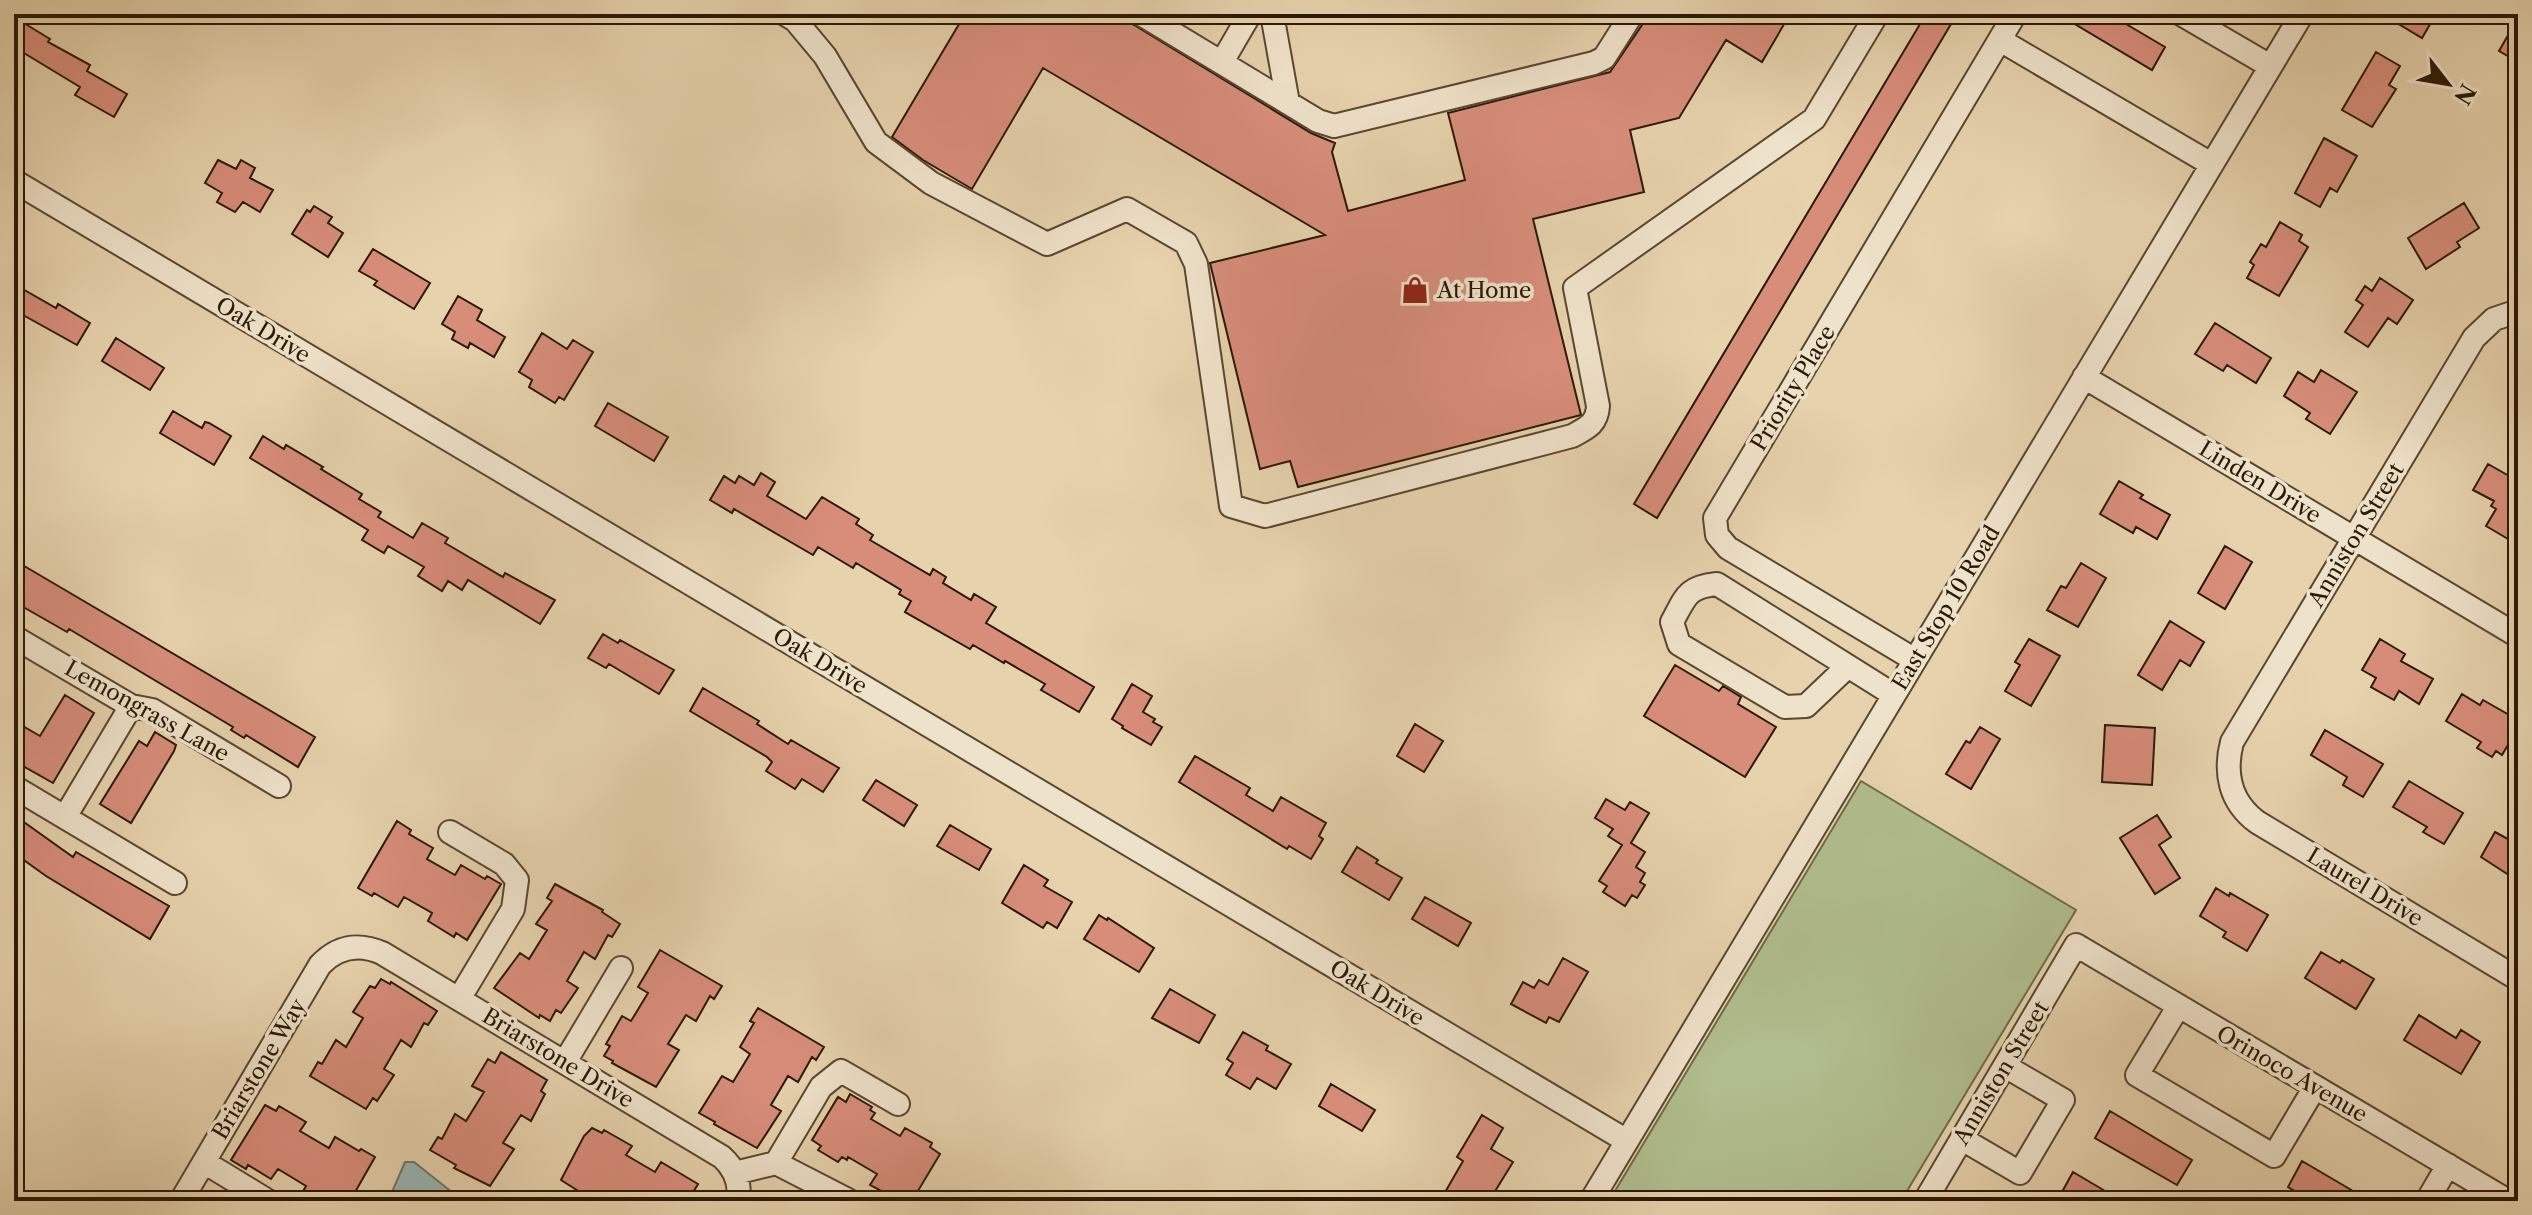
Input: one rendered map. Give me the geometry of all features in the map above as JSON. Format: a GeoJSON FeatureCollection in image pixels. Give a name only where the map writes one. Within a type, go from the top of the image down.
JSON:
{"type":"FeatureCollection","features":[{"type":"Feature","properties":{"kind":"street"},"geometry":{"type":"LineString","coordinates":[[785,14],[795,20],[825,56],[876,142],[931,183],[1047,244],[1127,209],[1186,243],[1196,264],[1231,506],[1265,516],[1572,436],[1592,425],[1598,416],[1598,406],[1575,288],[1814,119],[1877,14]]}},
{"type":"Feature","properties":{"kind":"street"},"geometry":{"type":"LineString","coordinates":[[1141,14],[1318,121],[1334,126],[1594,63],[1604,58],[1632,14]]}},
{"type":"Feature","properties":{"kind":"street"},"geometry":{"type":"LineString","coordinates":[[1222,62],[1250,14]]}},
{"type":"Feature","properties":{"kind":"street"},"geometry":{"type":"LineString","coordinates":[[1272,14],[1288,103]]}},
{"type":"Feature","properties":{"kind":"street","name":"Priority Place"},"geometry":{"type":"LineString","coordinates":[[1915,660],[1728,548],[1717,535],[1715,518],[2015,14]]}},
{"type":"Feature","properties":{"kind":"street","name":"East Stop 10 Road"},"geometry":{"type":"LineString","coordinates":[[1591,1201],[2302,14]]}},
{"type":"Feature","properties":{"kind":"street"},"geometry":{"type":"LineString","coordinates":[[2188,16],[2270,66]]}},
{"type":"Feature","properties":{"kind":"street"},"geometry":{"type":"LineString","coordinates":[[2000,40],[2211,164]]}},
{"type":"Feature","properties":{"kind":"street","name":"Oak Drive"},"geometry":{"type":"LineString","coordinates":[[14,181],[1627,1141]]}},
{"type":"Feature","properties":{"kind":"street","name":"Anniston Street"},"geometry":{"type":"LineString","coordinates":[[2229,779],[2228,758],[2232,742],[2474,338],[2494,319],[2516,311]]}},
{"type":"Feature","properties":{"kind":"street","name":"Linden Drive"},"geometry":{"type":"LineString","coordinates":[[2084,377],[2518,636]]}},
{"type":"Feature","properties":{"kind":"street"},"geometry":{"type":"LineString","coordinates":[[1847,667],[1806,706],[1785,707],[1679,644],[1672,622],[1684,599],[1697,586],[1717,584],[1894,695]]}},
{"type":"Feature","properties":{"kind":"street","name":"Lemongrass Lane"},"geometry":{"type":"LineString","coordinates":[[14,637],[131,706],[152,710],[279,786]]}},
{"type":"Feature","properties":{"kind":"street"},"geometry":{"type":"LineString","coordinates":[[65,817],[131,706]]}},
{"type":"Feature","properties":{"kind":"street","name":"Laurel Drive"},"geometry":{"type":"LineString","coordinates":[[2229,779],[2239,803],[2257,822],[2518,979]]}},
{"type":"Feature","properties":{"kind":"street"},"geometry":{"type":"LineString","coordinates":[[14,787],[175,883]]}},
{"type":"Feature","properties":{"kind":"street"},"geometry":{"type":"LineString","coordinates":[[450,832],[504,864],[517,880],[513,909],[459,999]]}},
{"type":"Feature","properties":{"kind":"street","name":"Anniston Street"},"geometry":{"type":"LineString","coordinates":[[1925,1201],[2076,945]]}},
{"type":"Feature","properties":{"kind":"street","name":"Orinoco Avenue"},"geometry":{"type":"LineString","coordinates":[[2076,945],[2508,1201]]}},
{"type":"Feature","properties":{"kind":"street","name":"Briarstone Drive"},"geometry":{"type":"LineString","coordinates":[[346,948],[366,947],[382,953],[722,1157],[735,1173]]}},
{"type":"Feature","properties":{"kind":"street","name":"Briarstone Way"},"geometry":{"type":"LineString","coordinates":[[181,1201],[320,965],[335,952],[346,948]]}},
{"type":"Feature","properties":{"kind":"street"},"geometry":{"type":"LineString","coordinates":[[565,1062],[621,968]]}},
{"type":"Feature","properties":{"kind":"street"},"geometry":{"type":"LineString","coordinates":[[2178,1007],[2137,1075],[2274,1156],[2315,1087]]}},
{"type":"Feature","properties":{"kind":"street"},"geometry":{"type":"LineString","coordinates":[[1962,1139],[2020,1173],[2063,1100],[2005,1066]]}},
{"type":"Feature","properties":{"kind":"street"},"geometry":{"type":"LineString","coordinates":[[776,1163],[821,1087],[841,1071],[898,1104]]}},
{"type":"Feature","properties":{"kind":"street"},"geometry":{"type":"LineString","coordinates":[[204,1162],[268,1201]]}},
{"type":"Feature","properties":{"kind":"street"},"geometry":{"type":"LineString","coordinates":[[738,1201],[739,1187],[735,1173],[776,1163],[848,1200]]}},
{"type":"Feature","properties":{"kind":"street"},"geometry":{"type":"LineString","coordinates":[[2427,1201],[2448,1165]]}},
{"type":"Feature","properties":{"kind":"green space"},"geometry":{"type":"Polygon","coordinates":[[[1861,781],[2076,910],[1901,1201],[1609,1201],[1861,781]]]}},
{"type":"Feature","properties":{"kind":"water"},"geometry":{"type":"Polygon","coordinates":[[[405,1162],[414,1162],[463,1201],[388,1201],[405,1162]]]}},
{"type":"Feature","properties":{"kind":"building"},"geometry":{"type":"Polygon","coordinates":[[[965,14],[1116,14],[1311,133],[1335,143],[1332,152],[1348,211],[1465,180],[1448,113],[1610,72],[1644,22],[1646,14],[1790,14],[1762,62],[1726,40],[1679,118],[1630,130],[1644,192],[1533,219],[1581,415],[1298,487],[1290,461],[1260,469],[1210,263],[1325,235],[1043,68],[972,189],[923,160],[892,137],[965,14]]]}},
{"type":"Feature","properties":{"kind":"building"},"geometry":{"type":"Polygon","coordinates":[[[1926,14],[1957,14],[1657,518],[1634,504],[1926,14]]]}},
{"type":"Feature","properties":{"kind":"building"},"geometry":{"type":"Polygon","coordinates":[[[2058,14],[2109,14],[2165,47],[2152,70],[2058,14]]]}},
{"type":"Feature","properties":{"kind":"building"},"geometry":{"type":"Polygon","coordinates":[[[2382,14],[2436,14],[2422,38],[2382,14]]]}},
{"type":"Feature","properties":{"kind":"building"},"geometry":{"type":"Polygon","coordinates":[[[14,17],[50,39],[48,42],[90,65],[87,71],[127,94],[114,117],[75,95],[80,87],[14,47],[14,17]]]}},
{"type":"Feature","properties":{"kind":"building"},"geometry":{"type":"Polygon","coordinates":[[[2518,18],[2518,62],[2499,51],[2518,18]]]}},
{"type":"Feature","properties":{"kind":"building"},"geometry":{"type":"Polygon","coordinates":[[[2376,52],[2400,66],[2389,85],[2396,89],[2372,127],[2342,110],[2376,52]]]}},
{"type":"Feature","properties":{"kind":"building"},"geometry":{"type":"Polygon","coordinates":[[[2324,138],[2357,156],[2337,192],[2330,188],[2320,207],[2295,193],[2324,138]]]}},
{"type":"Feature","properties":{"kind":"building"},"geometry":{"type":"Polygon","coordinates":[[[218,160],[236,169],[241,160],[255,168],[250,178],[273,190],[260,212],[243,202],[235,212],[217,202],[222,193],[205,183],[218,160]]]}},
{"type":"Feature","properties":{"kind":"building"},"geometry":{"type":"Polygon","coordinates":[[[2464,203],[2479,228],[2457,242],[2460,247],[2426,269],[2408,238],[2464,203]]]}},
{"type":"Feature","properties":{"kind":"building"},"geometry":{"type":"Polygon","coordinates":[[[314,206],[332,217],[328,223],[343,233],[328,257],[292,234],[307,210],[310,212],[314,206]]]}},
{"type":"Feature","properties":{"kind":"building"},"geometry":{"type":"Polygon","coordinates":[[[2280,222],[2302,235],[2299,241],[2308,247],[2279,296],[2247,278],[2254,265],[2250,262],[2261,244],[2266,247],[2280,222]]]}},
{"type":"Feature","properties":{"kind":"building"},"geometry":{"type":"Polygon","coordinates":[[[373,249],[430,283],[414,309],[374,285],[377,281],[359,271],[373,249]]]}},
{"type":"Feature","properties":{"kind":"building"},"geometry":{"type":"Polygon","coordinates":[[[2380,278],[2413,300],[2397,324],[2388,318],[2368,347],[2345,332],[2363,305],[2356,300],[2365,286],[2372,291],[2380,278]]]}},
{"type":"Feature","properties":{"kind":"building"},"geometry":{"type":"Polygon","coordinates":[[[14,284],[90,323],[77,345],[14,310],[14,284]]]}},
{"type":"Feature","properties":{"kind":"building"},"geometry":{"type":"Polygon","coordinates":[[[458,296],[482,310],[477,320],[505,337],[494,357],[470,343],[468,348],[452,339],[455,332],[442,324],[458,296]]]}},
{"type":"Feature","properties":{"kind":"building"},"geometry":{"type":"Polygon","coordinates":[[[2215,323],[2271,358],[2256,383],[2227,365],[2223,371],[2195,354],[2215,323]]]}},
{"type":"Feature","properties":{"kind":"building"},"geometry":{"type":"Polygon","coordinates":[[[542,333],[567,349],[573,340],[593,352],[564,400],[559,397],[555,403],[529,387],[532,380],[519,372],[542,333]]]}},
{"type":"Feature","properties":{"kind":"building"},"geometry":{"type":"Polygon","coordinates":[[[116,338],[164,368],[150,390],[102,361],[116,338]]]}},
{"type":"Feature","properties":{"kind":"building"},"geometry":{"type":"Polygon","coordinates":[[[2321,370],[2357,392],[2330,434],[2306,419],[2310,413],[2284,396],[2298,372],[2314,382],[2321,370]]]}},
{"type":"Feature","properties":{"kind":"building"},"geometry":{"type":"Polygon","coordinates":[[[608,403],[668,437],[654,461],[595,426],[608,403]]]}},
{"type":"Feature","properties":{"kind":"building"},"geometry":{"type":"Polygon","coordinates":[[[173,411],[202,428],[205,422],[209,423],[231,436],[214,465],[160,433],[173,411]]]}},
{"type":"Feature","properties":{"kind":"building"},"geometry":{"type":"Polygon","coordinates":[[[263,436],[284,449],[286,445],[323,467],[321,469],[362,494],[359,499],[381,512],[378,517],[413,538],[422,523],[448,538],[445,543],[503,577],[505,573],[555,600],[540,624],[468,580],[462,590],[448,581],[442,591],[418,576],[424,567],[388,546],[384,553],[362,540],[368,530],[250,458],[263,436]]]}},
{"type":"Feature","properties":{"kind":"building"},"geometry":{"type":"Polygon","coordinates":[[[2488,464],[2518,481],[2518,523],[2508,539],[2486,526],[2496,509],[2491,506],[2494,501],[2473,490],[2488,464]]]}},
{"type":"Feature","properties":{"kind":"building"},"geometry":{"type":"Polygon","coordinates":[[[761,473],[775,482],[767,496],[806,519],[822,497],[859,519],[856,524],[873,535],[870,540],[930,575],[933,569],[946,577],[943,583],[971,600],[974,594],[996,607],[986,623],[1094,687],[1079,712],[1041,690],[1045,684],[1005,661],[973,645],[970,649],[905,612],[911,601],[899,594],[901,590],[856,563],[853,568],[818,547],[813,555],[734,509],[732,513],[710,500],[724,476],[735,483],[739,476],[754,485],[761,473]]]}},
{"type":"Feature","properties":{"kind":"building"},"geometry":{"type":"Polygon","coordinates":[[[2119,481],[2143,495],[2140,498],[2170,515],[2157,539],[2136,527],[2133,533],[2100,514],[2119,481]]]}},
{"type":"Feature","properties":{"kind":"building"},"geometry":{"type":"Polygon","coordinates":[[[2225,546],[2252,562],[2225,609],[2198,593],[2225,546]]]}},
{"type":"Feature","properties":{"kind":"building"},"geometry":{"type":"Polygon","coordinates":[[[14,560],[315,737],[298,767],[246,735],[244,738],[231,730],[233,727],[69,629],[67,632],[14,600],[14,560]]]}},
{"type":"Feature","properties":{"kind":"building"},"geometry":{"type":"Polygon","coordinates":[[[2081,563],[2106,578],[2078,627],[2047,610],[2061,586],[2066,588],[2081,563]]]}},
{"type":"Feature","properties":{"kind":"building"},"geometry":{"type":"Polygon","coordinates":[[[2170,621],[2204,642],[2190,666],[2180,660],[2162,690],[2138,675],[2170,621]]]}},
{"type":"Feature","properties":{"kind":"building"},"geometry":{"type":"Polygon","coordinates":[[[603,634],[674,670],[659,694],[609,664],[606,668],[588,658],[603,634]]]}},
{"type":"Feature","properties":{"kind":"building"},"geometry":{"type":"Polygon","coordinates":[[[2029,639],[2060,656],[2031,706],[2005,691],[2020,665],[2015,662],[2029,639]]]}},
{"type":"Feature","properties":{"kind":"building"},"geometry":{"type":"Polygon","coordinates":[[[2380,639],[2405,654],[2401,661],[2433,679],[2419,704],[2399,691],[2394,700],[2371,687],[2376,678],[2362,670],[2380,639]]]}},
{"type":"Feature","properties":{"kind":"building"},"geometry":{"type":"Polygon","coordinates":[[[1675,665],[1719,691],[1723,686],[1741,697],[1738,704],[1776,727],[1745,777],[1644,716],[1675,665]]]}},
{"type":"Feature","properties":{"kind":"building"},"geometry":{"type":"Polygon","coordinates":[[[1132,684],[1152,696],[1143,712],[1162,727],[1151,745],[1112,719],[1132,684]]]}},
{"type":"Feature","properties":{"kind":"building"},"geometry":{"type":"Polygon","coordinates":[[[703,688],[759,721],[757,724],[788,744],[791,740],[839,768],[823,792],[802,779],[795,789],[766,771],[772,762],[767,757],[690,711],[703,688]]]}},
{"type":"Feature","properties":{"kind":"building"},"geometry":{"type":"Polygon","coordinates":[[[2462,694],[2480,705],[2483,700],[2518,720],[2518,728],[2502,755],[2496,751],[2492,757],[2477,748],[2481,742],[2446,721],[2462,694]]]}},
{"type":"Feature","properties":{"kind":"building"},"geometry":{"type":"Polygon","coordinates":[[[65,695],[94,713],[53,783],[14,761],[14,721],[40,736],[65,695]]]}},
{"type":"Feature","properties":{"kind":"building"},"geometry":{"type":"Polygon","coordinates":[[[1415,724],[1443,741],[1424,772],[1397,756],[1415,724]]]}},
{"type":"Feature","properties":{"kind":"building"},"geometry":{"type":"Polygon","coordinates":[[[2105,725],[2155,728],[2152,785],[2102,782],[2105,725]]]}},
{"type":"Feature","properties":{"kind":"building"},"geometry":{"type":"Polygon","coordinates":[[[1980,727],[2000,739],[1971,789],[1946,774],[1966,741],[1970,743],[1980,727]]]}},
{"type":"Feature","properties":{"kind":"building"},"geometry":{"type":"Polygon","coordinates":[[[2325,730],[2383,764],[2363,797],[2343,785],[2347,777],[2311,755],[2325,730]]]}},
{"type":"Feature","properties":{"kind":"building"},"geometry":{"type":"Polygon","coordinates":[[[155,732],[176,745],[131,823],[100,804],[139,741],[147,746],[155,732]]]}},
{"type":"Feature","properties":{"kind":"building"},"geometry":{"type":"Polygon","coordinates":[[[1195,756],[1250,788],[1246,795],[1273,811],[1281,797],[1326,823],[1319,836],[1323,839],[1311,859],[1289,846],[1287,849],[1179,782],[1195,756]]]}},
{"type":"Feature","properties":{"kind":"building"},"geometry":{"type":"Polygon","coordinates":[[[876,780],[917,805],[904,826],[863,800],[876,780]]]}},
{"type":"Feature","properties":{"kind":"building"},"geometry":{"type":"Polygon","coordinates":[[[2409,781],[2463,813],[2444,844],[2423,832],[2427,827],[2393,807],[2409,781]]]}},
{"type":"Feature","properties":{"kind":"building"},"geometry":{"type":"Polygon","coordinates":[[[1606,799],[1625,810],[1630,802],[1649,813],[1631,843],[1645,852],[1636,867],[1645,873],[1640,882],[1645,885],[1637,898],[1632,895],[1625,906],[1603,892],[1607,886],[1599,881],[1622,845],[1608,836],[1613,829],[1595,818],[1606,799]]]}},
{"type":"Feature","properties":{"kind":"building"},"geometry":{"type":"Polygon","coordinates":[[[14,815],[73,857],[76,852],[169,906],[150,939],[14,853],[14,815]]]}},
{"type":"Feature","properties":{"kind":"building"},"geometry":{"type":"Polygon","coordinates":[[[2157,815],[2171,837],[2159,845],[2180,878],[2155,894],[2120,838],[2157,815]]]}},
{"type":"Feature","properties":{"kind":"building"},"geometry":{"type":"Polygon","coordinates":[[[397,821],[411,830],[409,834],[433,848],[427,859],[455,875],[461,865],[501,884],[467,940],[456,933],[454,937],[428,921],[432,913],[404,897],[398,907],[358,888],[397,821]]]}},
{"type":"Feature","properties":{"kind":"building"},"geometry":{"type":"Polygon","coordinates":[[[950,825],[991,849],[979,870],[937,846],[950,825]]]}},
{"type":"Feature","properties":{"kind":"building"},"geometry":{"type":"Polygon","coordinates":[[[2495,832],[2515,843],[2518,839],[2518,881],[2481,857],[2495,832]]]}},
{"type":"Feature","properties":{"kind":"building"},"geometry":{"type":"Polygon","coordinates":[[[1357,847],[1402,878],[1389,900],[1342,872],[1357,847]]]}},
{"type":"Feature","properties":{"kind":"building"},"geometry":{"type":"Polygon","coordinates":[[[1024,865],[1048,880],[1044,886],[1072,902],[1057,928],[1047,922],[1043,928],[1002,903],[1024,865]]]}},
{"type":"Feature","properties":{"kind":"building"},"geometry":{"type":"Polygon","coordinates":[[[555,884],[603,910],[620,924],[612,937],[608,935],[595,959],[584,952],[567,981],[578,988],[561,1013],[556,1010],[550,1021],[540,1015],[539,1018],[494,988],[520,953],[529,959],[547,930],[536,924],[552,901],[547,898],[555,884]]]}},
{"type":"Feature","properties":{"kind":"building"},"geometry":{"type":"Polygon","coordinates":[[[2216,888],[2268,915],[2247,951],[2223,937],[2226,932],[2200,916],[2216,888]]]}},
{"type":"Feature","properties":{"kind":"building"},"geometry":{"type":"Polygon","coordinates":[[[1425,897],[1471,923],[1458,946],[1412,919],[1425,897]]]}},
{"type":"Feature","properties":{"kind":"building"},"geometry":{"type":"Polygon","coordinates":[[[1099,915],[1154,948],[1139,972],[1084,939],[1099,915]]]}},
{"type":"Feature","properties":{"kind":"building"},"geometry":{"type":"Polygon","coordinates":[[[660,950],[722,986],[714,999],[710,996],[696,1021],[686,1015],[668,1044],[679,1050],[656,1087],[604,1056],[610,1046],[606,1044],[622,1016],[631,1021],[648,993],[638,987],[660,950]]]}},
{"type":"Feature","properties":{"kind":"building"},"geometry":{"type":"Polygon","coordinates":[[[2321,952],[2340,963],[2342,960],[2374,979],[2356,1009],[2305,978],[2321,952]]]}},
{"type":"Feature","properties":{"kind":"building"},"geometry":{"type":"Polygon","coordinates":[[[1563,958],[1588,972],[1559,1022],[1549,1017],[1546,1023],[1511,1004],[1523,982],[1534,988],[1539,980],[1548,985],[1563,958]]]}},
{"type":"Feature","properties":{"kind":"building"},"geometry":{"type":"Polygon","coordinates":[[[381,979],[437,1011],[428,1025],[424,1023],[411,1047],[401,1040],[384,1069],[394,1075],[377,1101],[373,1098],[366,1109],[310,1076],[318,1062],[322,1064],[336,1040],[346,1047],[363,1018],[353,1012],[370,986],[375,988],[381,979]]]}},
{"type":"Feature","properties":{"kind":"building"},"geometry":{"type":"Polygon","coordinates":[[[1170,989],[1215,1015],[1199,1043],[1152,1018],[1170,989]]]}},
{"type":"Feature","properties":{"kind":"building"},"geometry":{"type":"Polygon","coordinates":[[[758,1008],[824,1047],[816,1060],[812,1057],[798,1082],[788,1076],[771,1105],[781,1111],[757,1148],[699,1113],[722,1076],[733,1082],[750,1054],[740,1047],[754,1023],[750,1021],[758,1008]]]}},
{"type":"Feature","properties":{"kind":"building"},"geometry":{"type":"Polygon","coordinates":[[[2419,1015],[2456,1038],[2461,1030],[2480,1042],[2461,1074],[2404,1040],[2419,1015]]]}},
{"type":"Feature","properties":{"kind":"building"},"geometry":{"type":"Polygon","coordinates":[[[1243,1032],[1291,1064],[1276,1089],[1257,1078],[1250,1089],[1226,1075],[1233,1063],[1227,1059],[1243,1032]]]}},
{"type":"Feature","properties":{"kind":"building"},"geometry":{"type":"Polygon","coordinates":[[[501,1052],[547,1080],[541,1091],[545,1094],[531,1121],[521,1115],[503,1143],[514,1149],[490,1186],[454,1168],[456,1165],[430,1150],[438,1137],[442,1139],[455,1114],[466,1121],[484,1092],[472,1086],[488,1059],[495,1063],[501,1052]]]}},
{"type":"Feature","properties":{"kind":"building"},"geometry":{"type":"Polygon","coordinates":[[[1331,1084],[1375,1110],[1362,1131],[1319,1106],[1331,1084]]]}},
{"type":"Feature","properties":{"kind":"building"},"geometry":{"type":"Polygon","coordinates":[[[850,1094],[872,1107],[870,1110],[875,1113],[871,1119],[900,1136],[905,1128],[932,1143],[930,1147],[940,1154],[912,1201],[901,1195],[898,1200],[870,1185],[877,1174],[848,1157],[847,1160],[842,1157],[838,1162],[818,1150],[821,1146],[812,1140],[838,1097],[846,1102],[850,1094]]]}},
{"type":"Feature","properties":{"kind":"building"},"geometry":{"type":"Polygon","coordinates":[[[265,1105],[276,1111],[279,1106],[306,1122],[300,1131],[329,1148],[335,1137],[375,1157],[350,1201],[310,1201],[301,1195],[306,1186],[278,1169],[271,1179],[248,1165],[246,1169],[231,1160],[265,1105]]]}},
{"type":"Feature","properties":{"kind":"building"},"geometry":{"type":"Polygon","coordinates":[[[2110,1111],[2192,1160],[2177,1185],[2095,1138],[2110,1111]]]}},
{"type":"Feature","properties":{"kind":"building"},"geometry":{"type":"Polygon","coordinates":[[[1482,1115],[1503,1128],[1491,1149],[1513,1162],[1489,1201],[1440,1201],[1463,1161],[1457,1157],[1482,1115]]]}},
{"type":"Feature","properties":{"kind":"building"},"geometry":{"type":"Polygon","coordinates":[[[592,1128],[602,1133],[604,1130],[632,1146],[626,1155],[655,1172],[661,1162],[698,1184],[688,1201],[618,1201],[604,1192],[598,1201],[594,1201],[561,1180],[584,1136],[592,1128]]]}},
{"type":"Feature","properties":{"kind":"building"},"geometry":{"type":"Polygon","coordinates":[[[2302,1161],[2370,1201],[2312,1201],[2288,1187],[2302,1161]]]}},
{"type":"Feature","properties":{"kind":"building"},"geometry":{"type":"Polygon","coordinates":[[[2073,1172],[2122,1201],[2057,1201],[2073,1172]]]}},
{"type":"Feature","properties":{"kind":"place","name":"At Home"},"geometry":{"type":"Point","coordinates":[1415,290]}}]}
